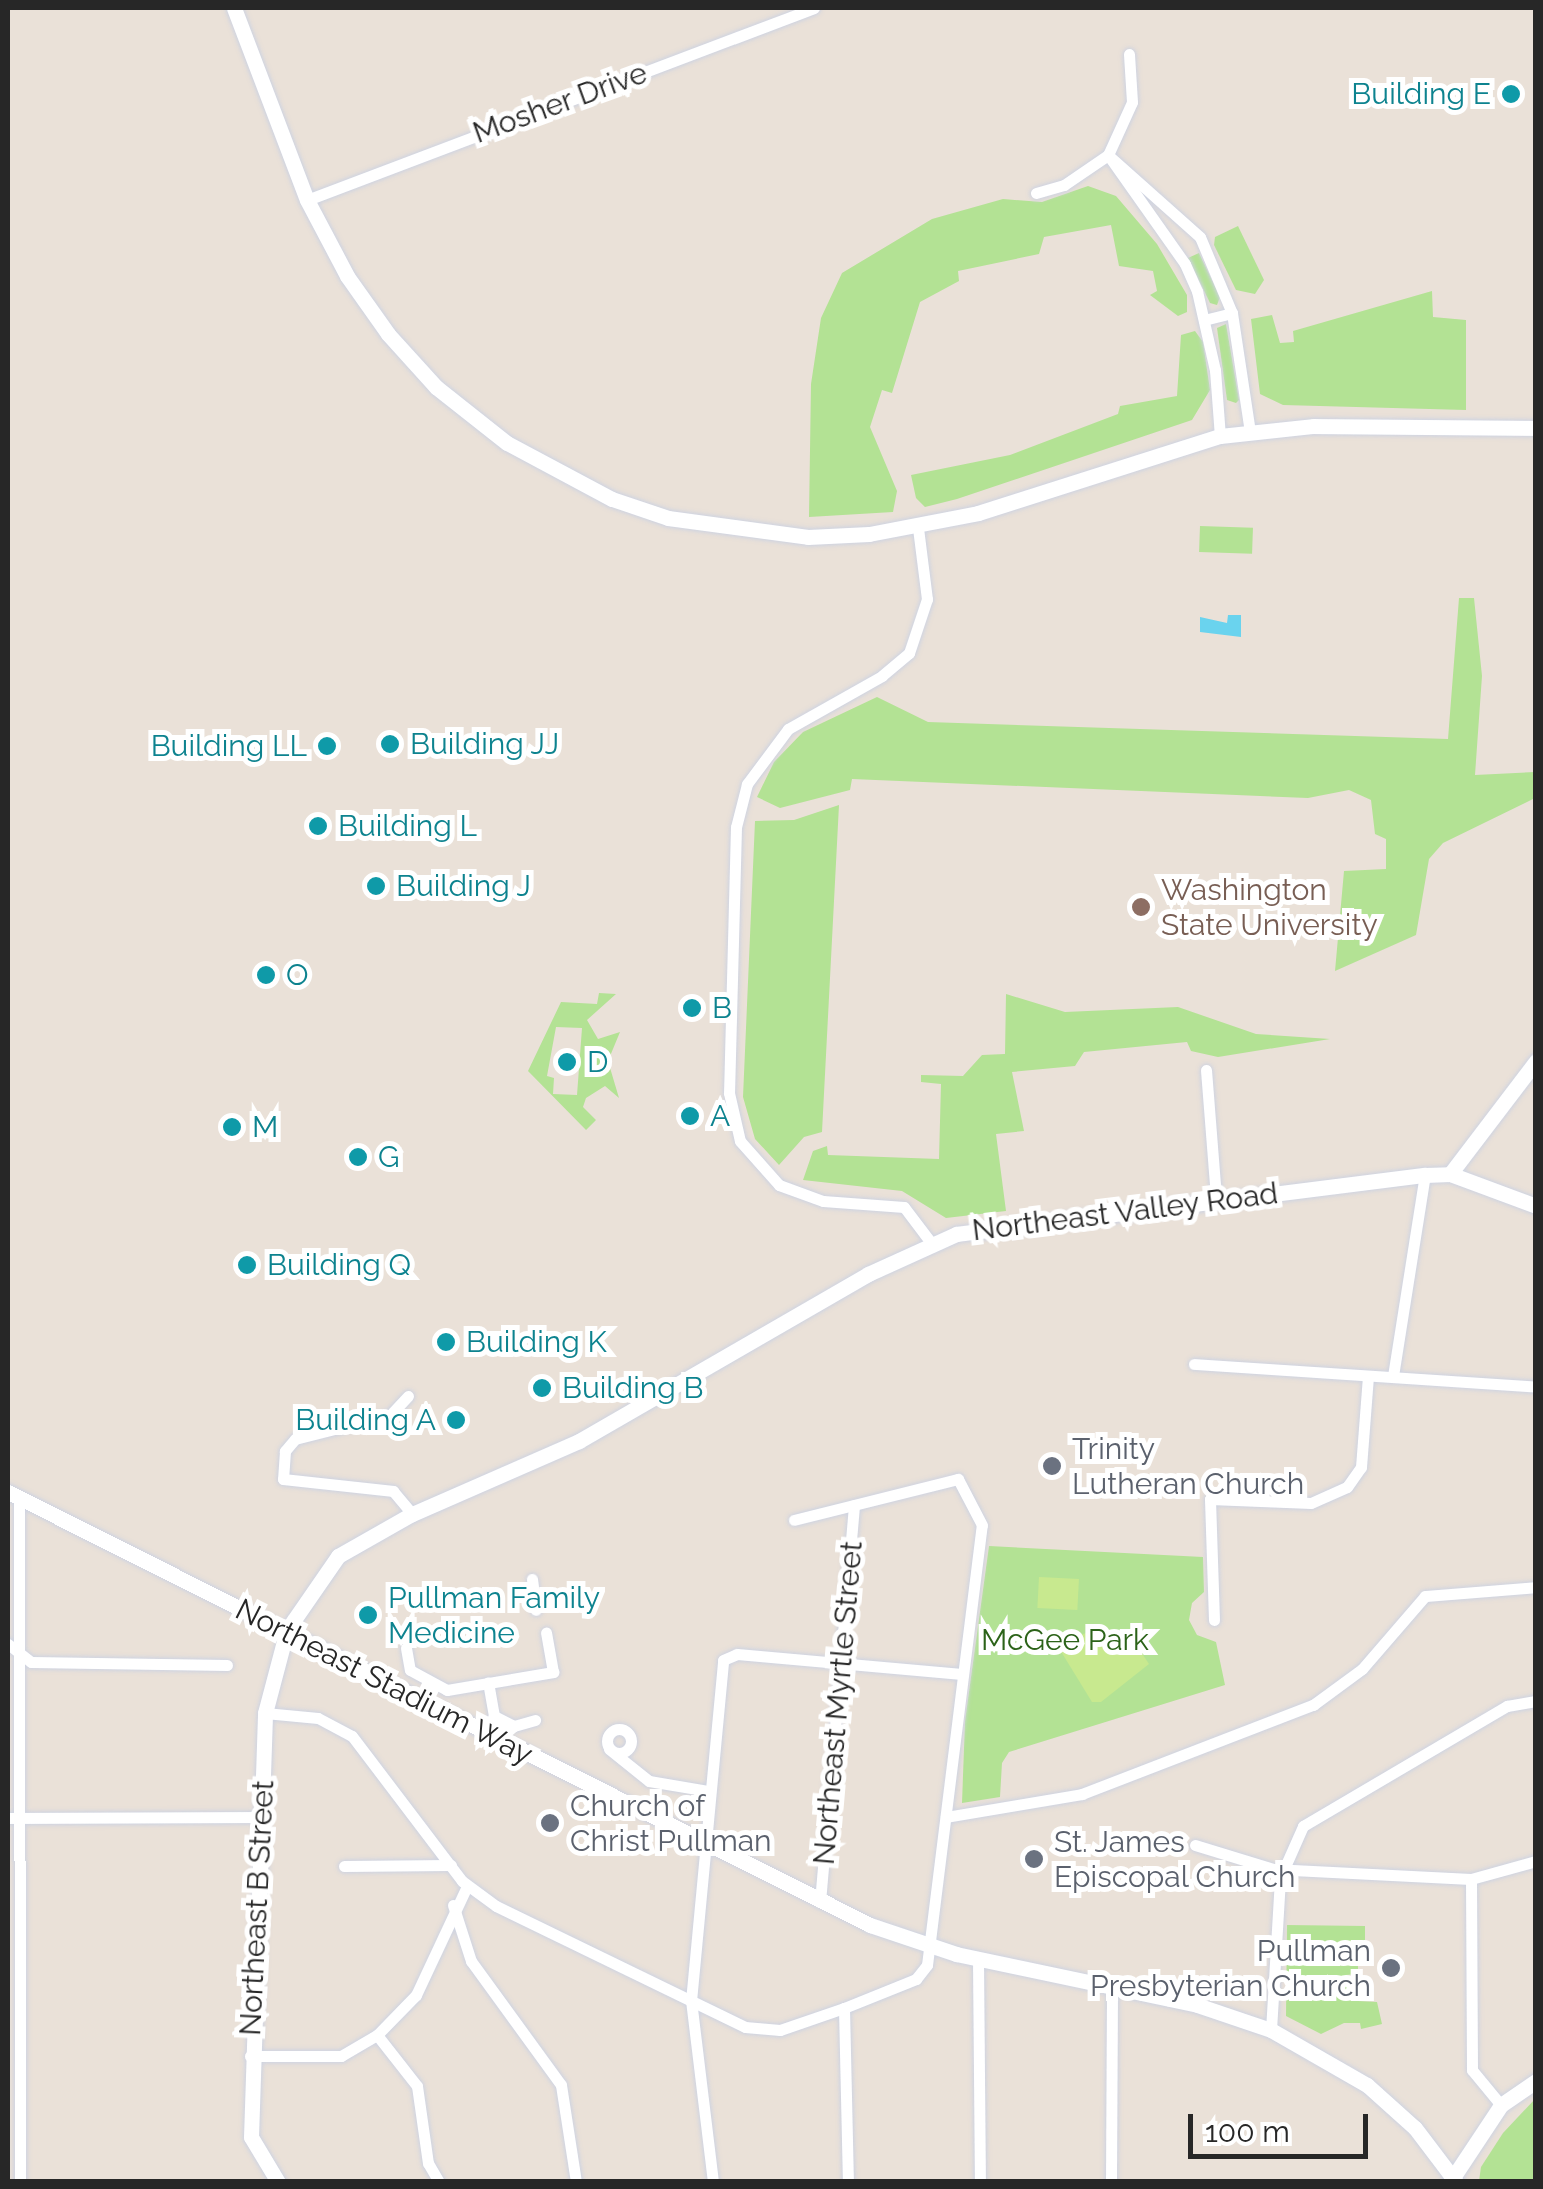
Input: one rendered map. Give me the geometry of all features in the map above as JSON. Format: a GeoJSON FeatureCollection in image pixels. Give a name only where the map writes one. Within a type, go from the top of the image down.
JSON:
{"type":"FeatureCollection","features":[{"type":"Feature","properties":{"kind":"main road"},"geometry":{"type":"LineString","coordinates":[[234,8],[308,200],[347,276],[436,387],[558,474],[668,518],[725,530],[823,537],[918,528],[1220,436],[1250,432],[1536,428]]}},
{"type":"Feature","properties":{"kind":"main road"},"geometry":{"type":"LineString","coordinates":[[1450,1174],[1536,1061]]}},
{"type":"Feature","properties":{"kind":"main road","name":"Northeast Valley Road"},"geometry":{"type":"LineString","coordinates":[[287,1630],[338,1556],[412,1514],[579,1441],[932,1244],[982,1227],[1450,1174],[1536,1206]]}},
{"type":"Feature","properties":{"kind":"main road","name":"Northeast Stadium Way"},"geometry":{"type":"LineString","coordinates":[[13,1495],[820,1902],[931,1946],[978,1960],[1196,2005],[1272,2030],[1367,2085],[1414,2128],[1453,2180]]}},
{"type":"Feature","properties":{"kind":"main road","name":"Northeast B Street"},"geometry":{"type":"LineString","coordinates":[[278,2182],[250,2137],[250,2056],[265,1714],[287,1630]]}},
{"type":"Feature","properties":{"kind":"main road"},"geometry":{"type":"LineString","coordinates":[[1453,2180],[1501,2105],[1536,2080]]}},
{"type":"Feature","properties":{"kind":"street","name":"Mosher Drive"},"geometry":{"type":"LineString","coordinates":[[308,200],[814,8]]}},
{"type":"Feature","properties":{"kind":"street"},"geometry":{"type":"LineString","coordinates":[[1036,193],[1064,186],[1108,155],[1132,102],[1129,54]]}},
{"type":"Feature","properties":{"kind":"street"},"geometry":{"type":"LineString","coordinates":[[1108,155],[1200,238],[1232,314],[1250,432]]}},
{"type":"Feature","properties":{"kind":"street"},"geometry":{"type":"LineString","coordinates":[[1108,155],[1176,251],[1204,320],[1220,436]]}},
{"type":"Feature","properties":{"kind":"street"},"geometry":{"type":"LineString","coordinates":[[1176,251],[1200,238]]}},
{"type":"Feature","properties":{"kind":"street"},"geometry":{"type":"LineString","coordinates":[[1204,320],[1232,314]]}},
{"type":"Feature","properties":{"kind":"street"},"geometry":{"type":"LineString","coordinates":[[918,528],[927,598],[909,653],[882,676],[788,729],[747,784],[736,827],[729,1093],[740,1140],[779,1184],[823,1202],[904,1207],[932,1244]]}},
{"type":"Feature","properties":{"kind":"street"},"geometry":{"type":"LineString","coordinates":[[1206,1070],[1216,1198]]}},
{"type":"Feature","properties":{"kind":"street"},"geometry":{"type":"LineString","coordinates":[[1394,1376],[1426,1175]]}},
{"type":"Feature","properties":{"kind":"street"},"geometry":{"type":"LineString","coordinates":[[1194,1364],[1536,1387]]}},
{"type":"Feature","properties":{"kind":"street"},"geometry":{"type":"LineString","coordinates":[[1214,1620],[1210,1499],[1311,1503],[1348,1488],[1360,1466],[1368,1376]]}},
{"type":"Feature","properties":{"kind":"street"},"geometry":{"type":"LineString","coordinates":[[408,1396],[390,1415],[295,1439],[285,1451],[283,1478],[394,1491],[412,1514]]}},
{"type":"Feature","properties":{"kind":"street"},"geometry":{"type":"LineString","coordinates":[[265,1714],[318,1718],[352,1736],[467,1886],[691,2002],[762,2030],[844,2008],[916,1980],[931,1946],[959,1674],[982,1525],[958,1478],[794,1520]]}},
{"type":"Feature","properties":{"kind":"street"},"geometry":{"type":"LineString","coordinates":[[13,1495],[14,2066],[20,2182]]}},
{"type":"Feature","properties":{"kind":"street","name":"Northeast Myrtle Street"},"geometry":{"type":"LineString","coordinates":[[820,1902],[854,1504]]}},
{"type":"Feature","properties":{"kind":"street"},"geometry":{"type":"LineString","coordinates":[[532,1579],[536,1610]]}},
{"type":"Feature","properties":{"kind":"street"},"geometry":{"type":"LineString","coordinates":[[946,1816],[1082,1794],[1313,1705],[1362,1669],[1426,1596],[1536,1587]]}},
{"type":"Feature","properties":{"kind":"street"},"geometry":{"type":"LineString","coordinates":[[406,1648],[408,1668],[442,1689],[553,1672],[546,1633]]}},
{"type":"Feature","properties":{"kind":"street"},"geometry":{"type":"LineString","coordinates":[[13,1647],[31,1662],[227,1665]]}},
{"type":"Feature","properties":{"kind":"street"},"geometry":{"type":"LineString","coordinates":[[712,2182],[691,2002],[708,1847],[708,1792],[726,1656],[959,1674]]}},
{"type":"Feature","properties":{"kind":"street"},"geometry":{"type":"LineString","coordinates":[[484,1734],[494,1716],[488,1683]]}},
{"type":"Feature","properties":{"kind":"street"},"geometry":{"type":"LineString","coordinates":[[1272,2030],[1282,1869],[1297,1834],[1316,1815],[1508,1706],[1536,1701]]}},
{"type":"Feature","properties":{"kind":"street"},"geometry":{"type":"LineString","coordinates":[[494,1716],[513,1726],[535,1720]]}},
{"type":"Feature","properties":{"kind":"street"},"geometry":{"type":"LineString","coordinates":[[609,1749],[649,1781],[708,1792]]}},
{"type":"Feature","properties":{"kind":"street"},"geometry":{"type":"LineString","coordinates":[[14,1818],[263,1817]]}},
{"type":"Feature","properties":{"kind":"street"},"geometry":{"type":"LineString","coordinates":[[1195,1845],[1282,1869],[1471,1879],[1536,1860]]}},
{"type":"Feature","properties":{"kind":"street"},"geometry":{"type":"LineString","coordinates":[[344,1866],[451,1865]]}},
{"type":"Feature","properties":{"kind":"street"},"geometry":{"type":"LineString","coordinates":[[1471,1879],[1472,2070],[1501,2105]]}},
{"type":"Feature","properties":{"kind":"street"},"geometry":{"type":"LineString","coordinates":[[250,2056],[340,2056],[377,2036],[416,1994],[453,1905],[467,1886]]}},
{"type":"Feature","properties":{"kind":"street"},"geometry":{"type":"LineString","coordinates":[[453,1905],[471,1961],[561,2086],[576,2182]]}},
{"type":"Feature","properties":{"kind":"street"},"geometry":{"type":"LineString","coordinates":[[978,1960],[980,2182]]}},
{"type":"Feature","properties":{"kind":"street"},"geometry":{"type":"LineString","coordinates":[[1112,1988],[1112,2182]]}},
{"type":"Feature","properties":{"kind":"street"},"geometry":{"type":"LineString","coordinates":[[844,2008],[848,2182]]}},
{"type":"Feature","properties":{"kind":"street"},"geometry":{"type":"LineString","coordinates":[[377,2036],[418,2086],[428,2163],[439,2182]]}},
{"type":"Feature","properties":{"kind":"green space"},"geometry":{"type":"Polygon","coordinates":[[[1088,186],[1116,196],[1157,244],[1187,295],[1187,312],[1178,316],[1150,295],[1157,291],[1153,271],[1119,266],[1111,225],[1044,237],[1039,254],[958,271],[959,281],[920,302],[892,393],[882,390],[870,427],[897,491],[893,512],[809,517],[811,384],[821,318],[842,273],[932,219],[1003,199],[1042,202],[1088,186]]]}},
{"type":"Feature","properties":{"kind":"green space"},"geometry":{"type":"Polygon","coordinates":[[[1238,226],[1264,280],[1255,294],[1236,290],[1214,245],[1215,237],[1238,226]]]}},
{"type":"Feature","properties":{"kind":"green space"},"geometry":{"type":"Polygon","coordinates":[[[1199,253],[1220,297],[1217,305],[1210,303],[1188,258],[1199,253]]]}},
{"type":"Feature","properties":{"kind":"green space"},"geometry":{"type":"Polygon","coordinates":[[[1432,291],[1433,317],[1466,320],[1466,410],[1283,405],[1260,394],[1251,319],[1272,315],[1280,343],[1294,342],[1293,331],[1432,291]]]}},
{"type":"Feature","properties":{"kind":"green space"},"geometry":{"type":"Polygon","coordinates":[[[1226,324],[1239,400],[1236,403],[1227,400],[1217,328],[1226,324]]]}},
{"type":"Feature","properties":{"kind":"green space"},"geometry":{"type":"Polygon","coordinates":[[[1195,331],[1203,342],[1210,390],[1192,420],[957,499],[925,507],[916,498],[911,475],[1010,455],[1118,414],[1120,406],[1177,396],[1181,335],[1195,331]]]}},
{"type":"Feature","properties":{"kind":"green space"},"geometry":{"type":"Polygon","coordinates":[[[1200,526],[1253,528],[1252,554],[1199,552],[1200,526]]]}},
{"type":"Feature","properties":{"kind":"green space"},"geometry":{"type":"Polygon","coordinates":[[[1459,598],[1474,598],[1482,676],[1475,775],[1535,772],[1535,798],[1443,843],[1429,859],[1416,935],[1335,971],[1344,871],[1386,869],[1386,839],[1375,834],[1371,800],[1349,790],[1308,798],[852,779],[850,790],[780,808],[757,797],[774,762],[803,732],[877,697],[928,722],[1448,739],[1459,598]]]}},
{"type":"Feature","properties":{"kind":"green space"},"geometry":{"type":"Polygon","coordinates":[[[839,805],[822,1132],[804,1137],[779,1165],[755,1139],[743,1097],[755,821],[794,820],[839,805]]]}},
{"type":"Feature","properties":{"kind":"green space"},"geometry":{"type":"Polygon","coordinates":[[[599,993],[616,994],[587,1020],[598,1039],[620,1032],[608,1061],[619,1098],[605,1086],[586,1098],[583,1107],[596,1120],[586,1130],[528,1071],[561,1002],[597,1004],[599,993]],[[556,1027],[547,1076],[554,1078],[553,1094],[577,1095],[582,1028],[556,1027]]]}},
{"type":"Feature","properties":{"kind":"green space"},"geometry":{"type":"Polygon","coordinates":[[[1006,994],[1065,1012],[1178,1007],[1256,1034],[1330,1039],[1218,1057],[1191,1051],[1187,1042],[1084,1052],[1075,1066],[1012,1072],[1024,1131],[996,1134],[1006,1211],[946,1218],[902,1191],[803,1180],[813,1151],[827,1146],[828,1155],[939,1159],[941,1084],[921,1082],[921,1075],[963,1076],[982,1055],[1005,1054],[1006,994]]]}},
{"type":"Feature","properties":{"kind":"green space","name":"McGee Park"},"geometry":{"type":"Polygon","coordinates":[[[989,1546],[1203,1557],[1204,1592],[1192,1603],[1189,1620],[1197,1635],[1216,1642],[1225,1685],[1009,1752],[1002,1763],[1000,1797],[962,1803],[965,1721],[989,1546]]]}},
{"type":"Feature","properties":{"kind":"green space"},"geometry":{"type":"Polygon","coordinates":[[[1039,1577],[1079,1579],[1077,1610],[1037,1608],[1039,1577]]]}},
{"type":"Feature","properties":{"kind":"green space"},"geometry":{"type":"Polygon","coordinates":[[[1093,1630],[1133,1640],[1149,1664],[1101,1702],[1092,1702],[1057,1645],[1093,1630]]]}},
{"type":"Feature","properties":{"kind":"green space"},"geometry":{"type":"Polygon","coordinates":[[[1287,1925],[1365,1926],[1365,1962],[1358,1962],[1358,1974],[1346,1975],[1346,1984],[1353,1985],[1358,2001],[1377,2002],[1382,2024],[1361,2029],[1360,2023],[1344,2023],[1321,2034],[1286,2016],[1287,1925]]]}},
{"type":"Feature","properties":{"kind":"green space"},"geometry":{"type":"Polygon","coordinates":[[[1535,2099],[1535,2181],[1479,2181],[1481,2167],[1503,2133],[1535,2099]]]}},
{"type":"Feature","properties":{"kind":"water"},"geometry":{"type":"Polygon","coordinates":[[[1228,615],[1241,615],[1241,637],[1200,632],[1200,617],[1227,623],[1228,615]]]}},
{"type":"Feature","properties":{"kind":"place","name":"Building E"},"geometry":{"type":"Point","coordinates":[1511,94]}},
{"type":"Feature","properties":{"kind":"place","name":"Building JJ"},"geometry":{"type":"Point","coordinates":[390,744]}},
{"type":"Feature","properties":{"kind":"place","name":"Building LL"},"geometry":{"type":"Point","coordinates":[327,746]}},
{"type":"Feature","properties":{"kind":"place","name":"Building L"},"geometry":{"type":"Point","coordinates":[318,826]}},
{"type":"Feature","properties":{"kind":"place","name":"Building J"},"geometry":{"type":"Point","coordinates":[376,886]}},
{"type":"Feature","properties":{"kind":"place","name":"Washington State University"},"geometry":{"type":"Point","coordinates":[1141,907]}},
{"type":"Feature","properties":{"kind":"place","name":"O"},"geometry":{"type":"Point","coordinates":[266,975]}},
{"type":"Feature","properties":{"kind":"place","name":"B"},"geometry":{"type":"Point","coordinates":[692,1008]}},
{"type":"Feature","properties":{"kind":"place","name":"D"},"geometry":{"type":"Point","coordinates":[567,1062]}},
{"type":"Feature","properties":{"kind":"place","name":"A"},"geometry":{"type":"Point","coordinates":[690,1116]}},
{"type":"Feature","properties":{"kind":"place","name":"M"},"geometry":{"type":"Point","coordinates":[232,1127]}},
{"type":"Feature","properties":{"kind":"place","name":"G"},"geometry":{"type":"Point","coordinates":[358,1157]}},
{"type":"Feature","properties":{"kind":"place","name":"Building Q"},"geometry":{"type":"Point","coordinates":[247,1265]}},
{"type":"Feature","properties":{"kind":"place","name":"Building K"},"geometry":{"type":"Point","coordinates":[446,1342]}},
{"type":"Feature","properties":{"kind":"place","name":"Building B"},"geometry":{"type":"Point","coordinates":[542,1388]}},
{"type":"Feature","properties":{"kind":"place","name":"Building A"},"geometry":{"type":"Point","coordinates":[456,1420]}},
{"type":"Feature","properties":{"kind":"place","name":"Trinity Lutheran Church"},"geometry":{"type":"Point","coordinates":[1052,1466]}},
{"type":"Feature","properties":{"kind":"place","name":"Pullman Family Medicine"},"geometry":{"type":"Point","coordinates":[368,1615]}},
{"type":"Feature","properties":{"kind":"place","name":"Church of Christ Pullman"},"geometry":{"type":"Point","coordinates":[550,1823]}},
{"type":"Feature","properties":{"kind":"place","name":"St. James Episcopal Church"},"geometry":{"type":"Point","coordinates":[1034,1859]}},
{"type":"Feature","properties":{"kind":"place","name":"Pullman Presbyterian Church"},"geometry":{"type":"Point","coordinates":[1391,1968]}}]}
